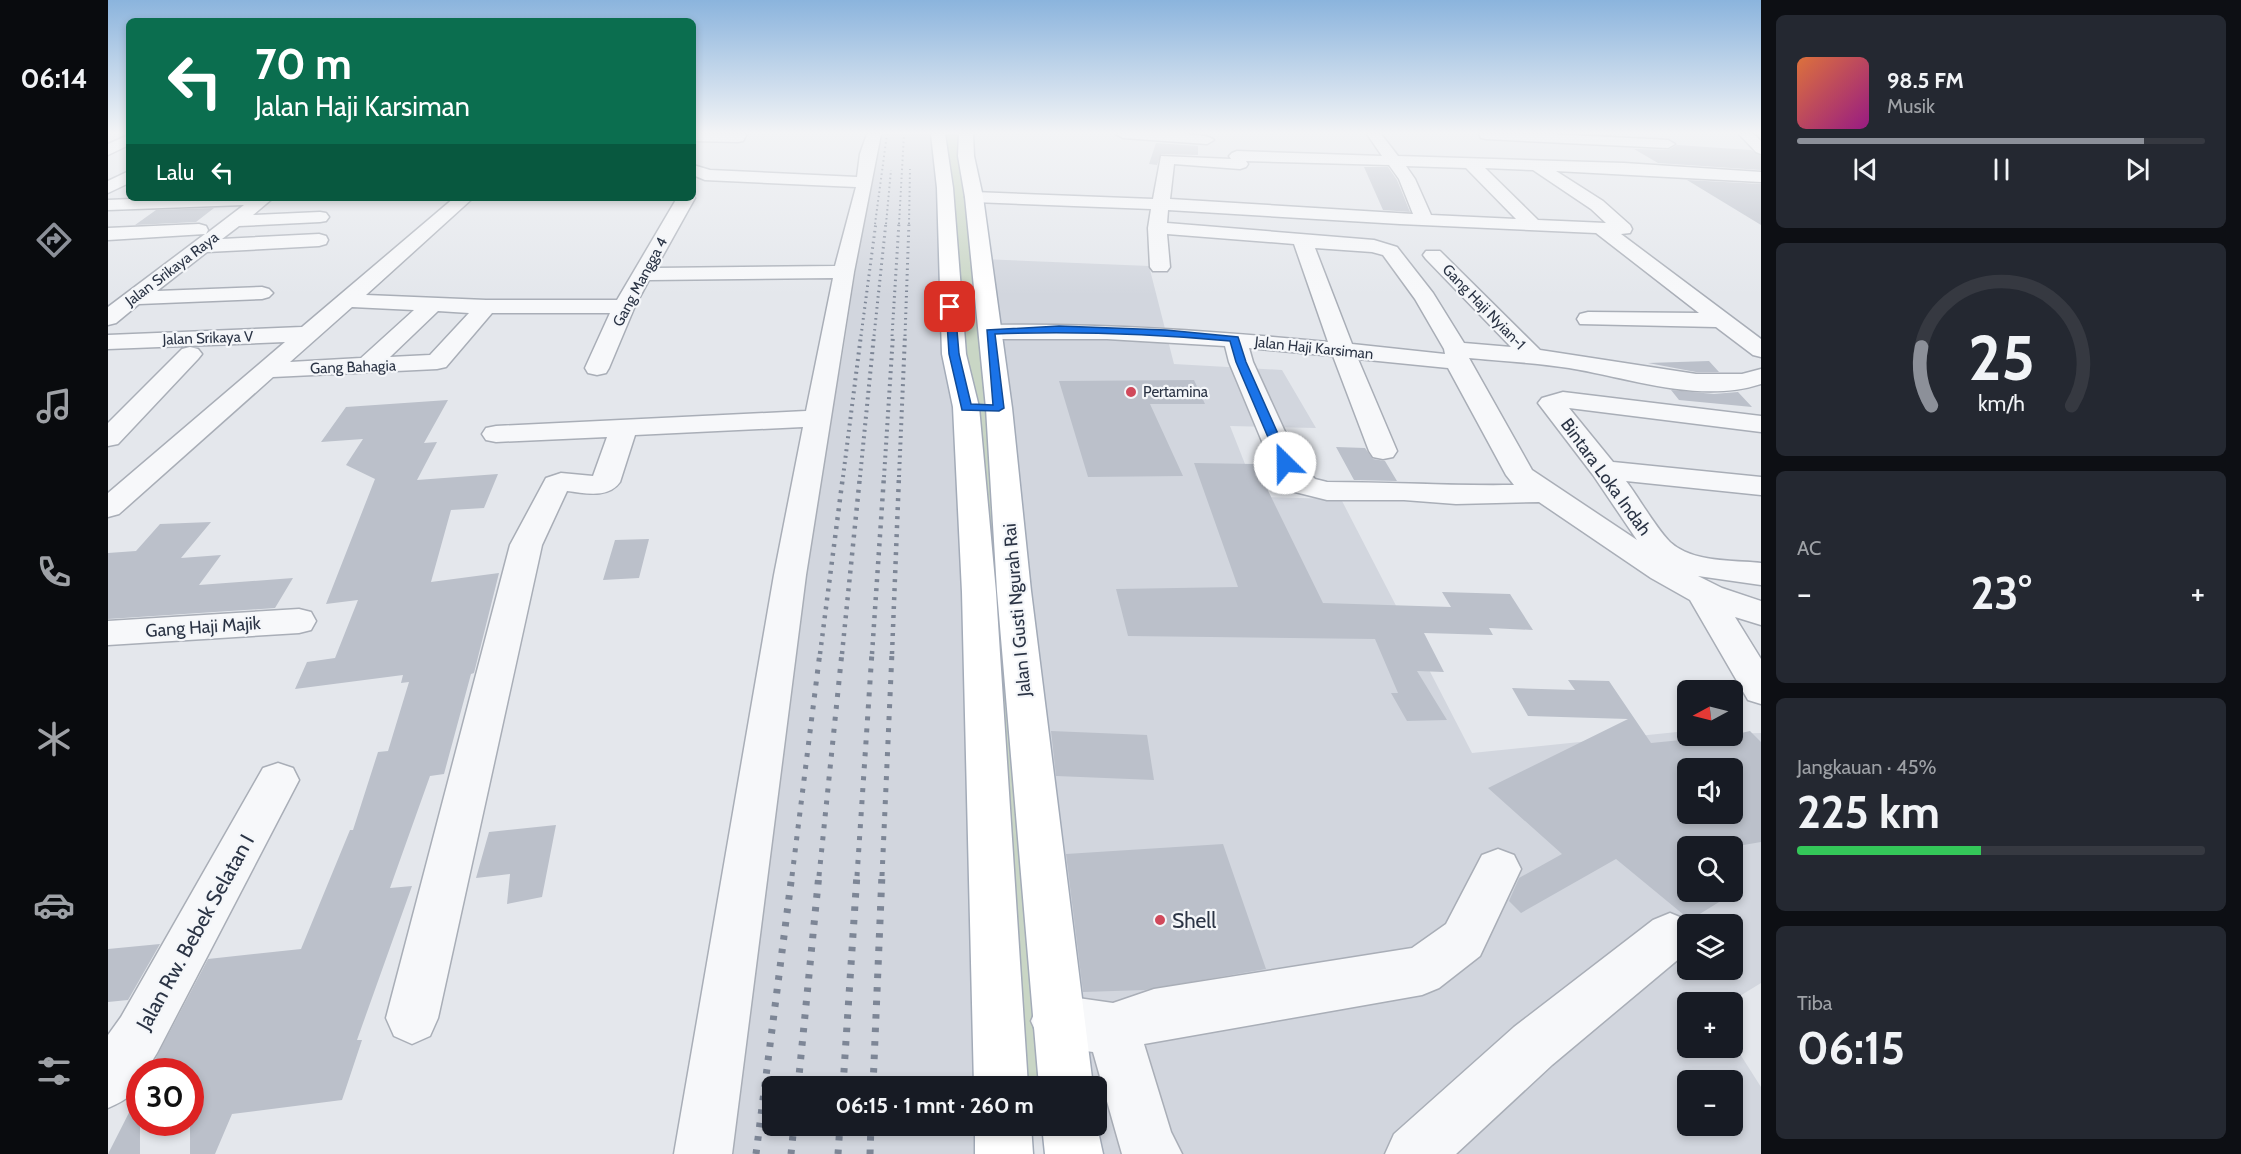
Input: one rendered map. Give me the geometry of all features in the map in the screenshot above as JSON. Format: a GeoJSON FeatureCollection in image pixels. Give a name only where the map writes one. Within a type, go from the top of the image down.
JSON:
{"type":"FeatureCollection","features":[{"type":"Feature","properties":{"kind":"main road","name":"Jalan I Gusti Ngurah Rai"},"geometry":{"type":"LineString","coordinates":[[945,188],[954,354],[982,408],[1014,591],[1065,1076]]}},
{"type":"Feature","properties":{"kind":"main road","name":"Jalan I Gusti Ngurah Rai"},"geometry":{"type":"LineString","coordinates":[[972,188],[990,332],[982,408],[979,592],[1001,1076]]}},
{"type":"Feature","properties":{"kind":"main road"},"geometry":{"type":"LineString","coordinates":[[1003,1136],[1004,1154]]}},
{"type":"Feature","properties":{"kind":"main road"},"geometry":{"type":"LineString","coordinates":[[1072,1136],[1074,1154]]}},
{"type":"Feature","properties":{"kind":"street"},"geometry":{"type":"LineString","coordinates":[[704,1154],[790,575],[844,272],[864,188]]}},
{"type":"Feature","properties":{"kind":"street"},"geometry":{"type":"LineString","coordinates":[[1160,267],[1157,228],[1163,188]]}},
{"type":"Feature","properties":{"kind":"street"},"geometry":{"type":"LineString","coordinates":[[1411,188],[1424,220]]}},
{"type":"Feature","properties":{"kind":"street"},"geometry":{"type":"LineString","coordinates":[[1495,188],[1533,225]]}},
{"type":"Feature","properties":{"kind":"street"},"geometry":{"type":"LineString","coordinates":[[974,197],[1160,204],[1264,212],[1602,229],[1624,227],[1571,188]]}},
{"type":"Feature","properties":{"kind":"street"},"geometry":{"type":"LineString","coordinates":[[1256,193],[1264,212]]}},
{"type":"Feature","properties":{"kind":"street"},"geometry":{"type":"LineString","coordinates":[[108,197],[126,196]]}},
{"type":"Feature","properties":{"kind":"street"},"geometry":{"type":"LineString","coordinates":[[108,205],[205,201]]}},
{"type":"Feature","properties":{"kind":"street","name":"Jalan Srikaya Raya"},"geometry":{"type":"LineString","coordinates":[[108,299],[200,238],[250,201]]}},
{"type":"Feature","properties":{"kind":"street","name":"Jalan Srikaya Raya"},"geometry":{"type":"LineString","coordinates":[[108,318],[200,238],[236,221],[251,201]]}},
{"type":"Feature","properties":{"kind":"street"},"geometry":{"type":"LineString","coordinates":[[108,508],[460,201]]}},
{"type":"Feature","properties":{"kind":"street","name":"Gang Mangga 4"},"geometry":{"type":"LineString","coordinates":[[597,368],[624,306],[684,201]]}},
{"type":"Feature","properties":{"kind":"street"},"geometry":{"type":"LineString","coordinates":[[236,221],[320,217]]}},
{"type":"Feature","properties":{"kind":"street"},"geometry":{"type":"LineString","coordinates":[[1157,228],[1298,238],[1304,242],[1374,246],[1390,251],[1425,298],[1520,475],[1536,489],[1546,493],[1649,564],[1703,593],[1761,613]]}},
{"type":"Feature","properties":{"kind":"street"},"geometry":{"type":"LineString","coordinates":[[1602,229],[1761,350]]}},
{"type":"Feature","properties":{"kind":"street"},"geometry":{"type":"LineString","coordinates":[[108,234],[318,240]]}},
{"type":"Feature","properties":{"kind":"street"},"geometry":{"type":"LineString","coordinates":[[1304,242],[1343,351],[1383,451]]}},
{"type":"Feature","properties":{"kind":"street","name":"Gang Haji Nyian-1"},"geometry":{"type":"LineString","coordinates":[[1433,255],[1535,358]]}},
{"type":"Feature","properties":{"kind":"street"},"geometry":{"type":"LineString","coordinates":[[642,274],[844,272]]}},
{"type":"Feature","properties":{"kind":"street"},"geometry":{"type":"LineString","coordinates":[[133,298],[262,293]]}},
{"type":"Feature","properties":{"kind":"street"},"geometry":{"type":"LineString","coordinates":[[345,300],[486,307],[624,306]]}},
{"type":"Feature","properties":{"kind":"street"},"geometry":{"type":"LineString","coordinates":[[367,366],[433,304]]}},
{"type":"Feature","properties":{"kind":"street","name":"Gang Bahagia"},"geometry":{"type":"LineString","coordinates":[[268,370],[437,362],[486,307]]}},
{"type":"Feature","properties":{"kind":"street"},"geometry":{"type":"LineString","coordinates":[[1588,319],[1721,320]]}},
{"type":"Feature","properties":{"kind":"street","name":"Jalan Haji Karsiman"},"geometry":{"type":"LineString","coordinates":[[990,332],[1071,329],[1166,333],[1343,351],[1570,361],[1621,372],[1680,380],[1738,382],[1761,376]]}},
{"type":"Feature","properties":{"kind":"street","name":"Jalan Srikaya V"},"geometry":{"type":"LineString","coordinates":[[113,355],[308,334]]}},
{"type":"Feature","properties":{"kind":"street"},"geometry":{"type":"LineString","coordinates":[[1234,339],[1241,362],[1285,463],[1305,486],[1327,491],[1404,491],[1456,495],[1546,493]]}},
{"type":"Feature","properties":{"kind":"street","name":"Jalan Srikaya V"},"geometry":{"type":"LineString","coordinates":[[113,355],[288,351]]}},
{"type":"Feature","properties":{"kind":"street"},"geometry":{"type":"LineString","coordinates":[[108,438],[190,354]]}},
{"type":"Feature","properties":{"kind":"street","name":"Bintara Loka Indah"},"geometry":{"type":"LineString","coordinates":[[1761,424],[1563,400],[1551,403],[1604,470],[1659,549],[1670,558],[1683,563],[1761,574]]}},
{"type":"Feature","properties":{"kind":"street"},"geometry":{"type":"LineString","coordinates":[[496,434],[818,418]]}},
{"type":"Feature","properties":{"kind":"street"},"geometry":{"type":"LineString","coordinates":[[412,1018],[526,545],[553,486],[561,482],[600,485],[605,482],[624,428]]}},
{"type":"Feature","properties":{"kind":"street"},"geometry":{"type":"LineString","coordinates":[[1604,470],[1761,486]]}},
{"type":"Feature","properties":{"kind":"street"},"geometry":{"type":"LineString","coordinates":[[1703,593],[1761,690]]}},
{"type":"Feature","properties":{"kind":"street","name":"Gang Haji Majik"},"geometry":{"type":"LineString","coordinates":[[108,633],[299,621]]}},
{"type":"Feature","properties":{"kind":"street","name":"Jalan Rw. Bebek Selatan I"},"geometry":{"type":"LineString","coordinates":[[108,1081],[139,1035],[278,780]]}},
{"type":"Feature","properties":{"kind":"street"},"geometry":{"type":"LineString","coordinates":[[1058,1021],[1113,1029],[1154,1016],[1422,971],[1463,940],[1498,868]]}},
{"type":"Feature","properties":{"kind":"street"},"geometry":{"type":"LineString","coordinates":[[1414,1154],[1533,1046],[1670,936]]}},
{"type":"Feature","properties":{"kind":"street"},"geometry":{"type":"LineString","coordinates":[[1113,1029],[1148,1148],[1153,1154]]}},
{"type":"Feature","properties":{"kind":"shaded area"},"geometry":{"type":"Polygon","coordinates":[[[869,188],[945,188],[1000,1076],[762,1076],[762,1136],[1003,1136],[1004,1154],[706,1154],[739,946],[843,352],[869,188]]]}},
{"type":"Feature","properties":{"kind":"shaded area"},"geometry":{"type":"Polygon","coordinates":[[[982,259],[1149,266],[1174,364],[1282,370],[1316,428],[1230,426],[1258,497],[1341,499],[1472,753],[1677,732],[1677,746],[1743,746],[1743,733],[1761,733],[1761,983],[1743,994],[1743,992],[1677,992],[1677,1058],[1743,1058],[1761,1087],[1761,1154],[1074,1154],[1088,1136],[1107,1136],[1107,1076],[1065,1076],[982,259]]]}},
{"type":"Feature","properties":{"kind":"green space"},"geometry":{"type":"Polygon","coordinates":[[[945,188],[972,188],[1065,1076],[1000,1076],[945,188]]]}},
{"type":"Feature","properties":{"kind":"building"},"geometry":{"type":"Polygon","coordinates":[[[1373,188],[1400,188],[1410,212],[1383,210],[1373,188]]]}},
{"type":"Feature","properties":{"kind":"building"},"geometry":{"type":"Polygon","coordinates":[[[1700,188],[1761,188],[1761,225],[1700,188]]]}},
{"type":"Feature","properties":{"kind":"building"},"geometry":{"type":"Polygon","coordinates":[[[214,208],[196,222],[135,225],[156,210],[214,208]]]}},
{"type":"Feature","properties":{"kind":"building"},"geometry":{"type":"Polygon","coordinates":[[[1709,361],[1719,372],[1696,372],[1648,363],[1709,361]]]}},
{"type":"Feature","properties":{"kind":"building"},"geometry":{"type":"Polygon","coordinates":[[[1194,380],[1205,404],[1150,404],[1183,476],[1088,477],[1059,381],[1194,380]]]}},
{"type":"Feature","properties":{"kind":"building"},"geometry":{"type":"Polygon","coordinates":[[[1671,390],[1714,394],[1738,392],[1752,407],[1679,400],[1671,390]]]}},
{"type":"Feature","properties":{"kind":"building"},"geometry":{"type":"Polygon","coordinates":[[[448,400],[424,443],[437,442],[417,480],[498,474],[484,508],[451,510],[431,582],[499,573],[474,673],[471,674],[444,774],[430,776],[390,888],[412,886],[357,1040],[362,1040],[342,1100],[232,1114],[215,1154],[190,1154],[190,1136],[204,1136],[204,1058],[156,1058],[208,959],[301,949],[350,830],[353,830],[378,752],[388,751],[409,682],[401,683],[403,675],[295,689],[307,662],[335,658],[358,600],[326,604],[375,479],[346,465],[363,439],[321,442],[346,407],[448,400]]]}},
{"type":"Feature","properties":{"kind":"building"},"geometry":{"type":"Polygon","coordinates":[[[1336,447],[1365,448],[1373,459],[1385,461],[1397,481],[1354,480],[1336,447]]]}},
{"type":"Feature","properties":{"kind":"building"},"geometry":{"type":"Polygon","coordinates":[[[1194,463],[1255,464],[1323,603],[1451,607],[1442,592],[1510,594],[1533,630],[1489,628],[1493,635],[1424,633],[1444,672],[1417,671],[1447,720],[1407,721],[1391,693],[1398,693],[1375,639],[1128,636],[1116,589],[1238,587],[1194,463]]]}},
{"type":"Feature","properties":{"kind":"building"},"geometry":{"type":"Polygon","coordinates":[[[211,522],[181,558],[221,555],[199,585],[293,578],[275,608],[108,619],[108,553],[136,551],[160,524],[211,522]]]}},
{"type":"Feature","properties":{"kind":"building"},"geometry":{"type":"Polygon","coordinates":[[[649,539],[639,578],[603,580],[615,540],[649,539]]]}},
{"type":"Feature","properties":{"kind":"building"},"geometry":{"type":"Polygon","coordinates":[[[1568,680],[1609,681],[1651,743],[1677,740],[1677,746],[1743,746],[1743,733],[1750,731],[1761,742],[1761,842],[1743,845],[1743,836],[1677,836],[1677,902],[1719,902],[1700,914],[1683,914],[1616,859],[1521,913],[1509,901],[1519,878],[1562,854],[1488,788],[1628,719],[1528,716],[1512,688],[1575,690],[1568,680]]]}},
{"type":"Feature","properties":{"kind":"building"},"geometry":{"type":"Polygon","coordinates":[[[1051,731],[1147,735],[1154,780],[1056,776],[1051,731]]]}},
{"type":"Feature","properties":{"kind":"building"},"geometry":{"type":"Polygon","coordinates":[[[556,825],[542,897],[507,904],[510,874],[476,878],[489,832],[556,825]]]}},
{"type":"Feature","properties":{"kind":"building","name":"Shell"},"geometry":{"type":"Polygon","coordinates":[[[1223,844],[1266,969],[1145,990],[1083,992],[1066,854],[1223,844]]]}},
{"type":"Feature","properties":{"kind":"building"},"geometry":{"type":"Polygon","coordinates":[[[160,944],[128,1000],[108,1002],[108,949],[160,944]]]}},
{"type":"Feature","properties":{"kind":"building"},"geometry":{"type":"Polygon","coordinates":[[[126,1119],[126,1136],[140,1136],[140,1154],[108,1154],[126,1119]]]}},
{"type":"Feature","properties":{"kind":"railway"},"geometry":{"type":"LineString","coordinates":[[875,224],[880,188]]}},
{"type":"Feature","properties":{"kind":"railway"},"geometry":{"type":"LineString","coordinates":[[886,224],[889,188]]}},
{"type":"Feature","properties":{"kind":"railway"},"geometry":{"type":"LineString","coordinates":[[899,224],[901,188]]}},
{"type":"Feature","properties":{"kind":"railway"},"geometry":{"type":"LineString","coordinates":[[909,224],[910,188]]}},
{"type":"Feature","properties":{"kind":"railway"},"geometry":{"type":"LineString","coordinates":[[861,336],[876,222]]}},
{"type":"Feature","properties":{"kind":"railway"},"geometry":{"type":"LineString","coordinates":[[874,336],[886,222]]}},
{"type":"Feature","properties":{"kind":"railway"},"geometry":{"type":"LineString","coordinates":[[892,336],[899,222]]}},
{"type":"Feature","properties":{"kind":"railway"},"geometry":{"type":"LineString","coordinates":[[905,336],[909,222]]}},
{"type":"Feature","properties":{"kind":"railway"},"geometry":{"type":"LineString","coordinates":[[843,477],[861,335]]}},
{"type":"Feature","properties":{"kind":"railway"},"geometry":{"type":"LineString","coordinates":[[860,477],[874,335]]}},
{"type":"Feature","properties":{"kind":"railway"},"geometry":{"type":"LineString","coordinates":[[884,477],[893,335]]}},
{"type":"Feature","properties":{"kind":"railway"},"geometry":{"type":"LineString","coordinates":[[899,477],[905,335]]}},
{"type":"Feature","properties":{"kind":"railway"},"geometry":{"type":"LineString","coordinates":[[820,654],[843,476]]}},
{"type":"Feature","properties":{"kind":"railway"},"geometry":{"type":"LineString","coordinates":[[842,654],[860,476]]}},
{"type":"Feature","properties":{"kind":"railway"},"geometry":{"type":"LineString","coordinates":[[872,654],[884,476]]}},
{"type":"Feature","properties":{"kind":"railway"},"geometry":{"type":"LineString","coordinates":[[892,654],[899,476]]}},
{"type":"Feature","properties":{"kind":"railway"},"geometry":{"type":"LineString","coordinates":[[792,876],[820,652]]}},
{"type":"Feature","properties":{"kind":"railway"},"geometry":{"type":"LineString","coordinates":[[819,876],[842,652]]}},
{"type":"Feature","properties":{"kind":"railway"},"geometry":{"type":"LineString","coordinates":[[857,876],[872,652]]}},
{"type":"Feature","properties":{"kind":"railway"},"geometry":{"type":"LineString","coordinates":[[882,876],[892,652]]}},
{"type":"Feature","properties":{"kind":"railway"},"geometry":{"type":"LineString","coordinates":[[756,1154],[792,874]]}},
{"type":"Feature","properties":{"kind":"railway"},"geometry":{"type":"LineString","coordinates":[[799,1076],[819,874]]}},
{"type":"Feature","properties":{"kind":"railway"},"geometry":{"type":"LineString","coordinates":[[844,1076],[857,874]]}},
{"type":"Feature","properties":{"kind":"railway"},"geometry":{"type":"LineString","coordinates":[[873,1076],[882,874]]}},
{"type":"Feature","properties":{"kind":"railway"},"geometry":{"type":"LineString","coordinates":[[791,1154],[793,1136]]}},
{"type":"Feature","properties":{"kind":"railway"},"geometry":{"type":"LineString","coordinates":[[838,1154],[839,1136]]}},
{"type":"Feature","properties":{"kind":"railway"},"geometry":{"type":"LineString","coordinates":[[870,1154],[871,1136]]}},
{"type":"Feature","properties":{"kind":"place","name":"Pertamina"},"geometry":{"type":"Point","coordinates":[1131,392]}},
{"type":"Feature","properties":{"kind":"place","name":"Shell"},"geometry":{"type":"Point","coordinates":[1160,920]}},
{"type":"Feature","properties":{"kind":"route"},"geometry":{"type":"LineString","coordinates":[[950,307],[954,354],[966,407],[999,408],[990,332],[1059,329],[1166,333],[1234,339],[1241,362],[1285,463]]}}]}
